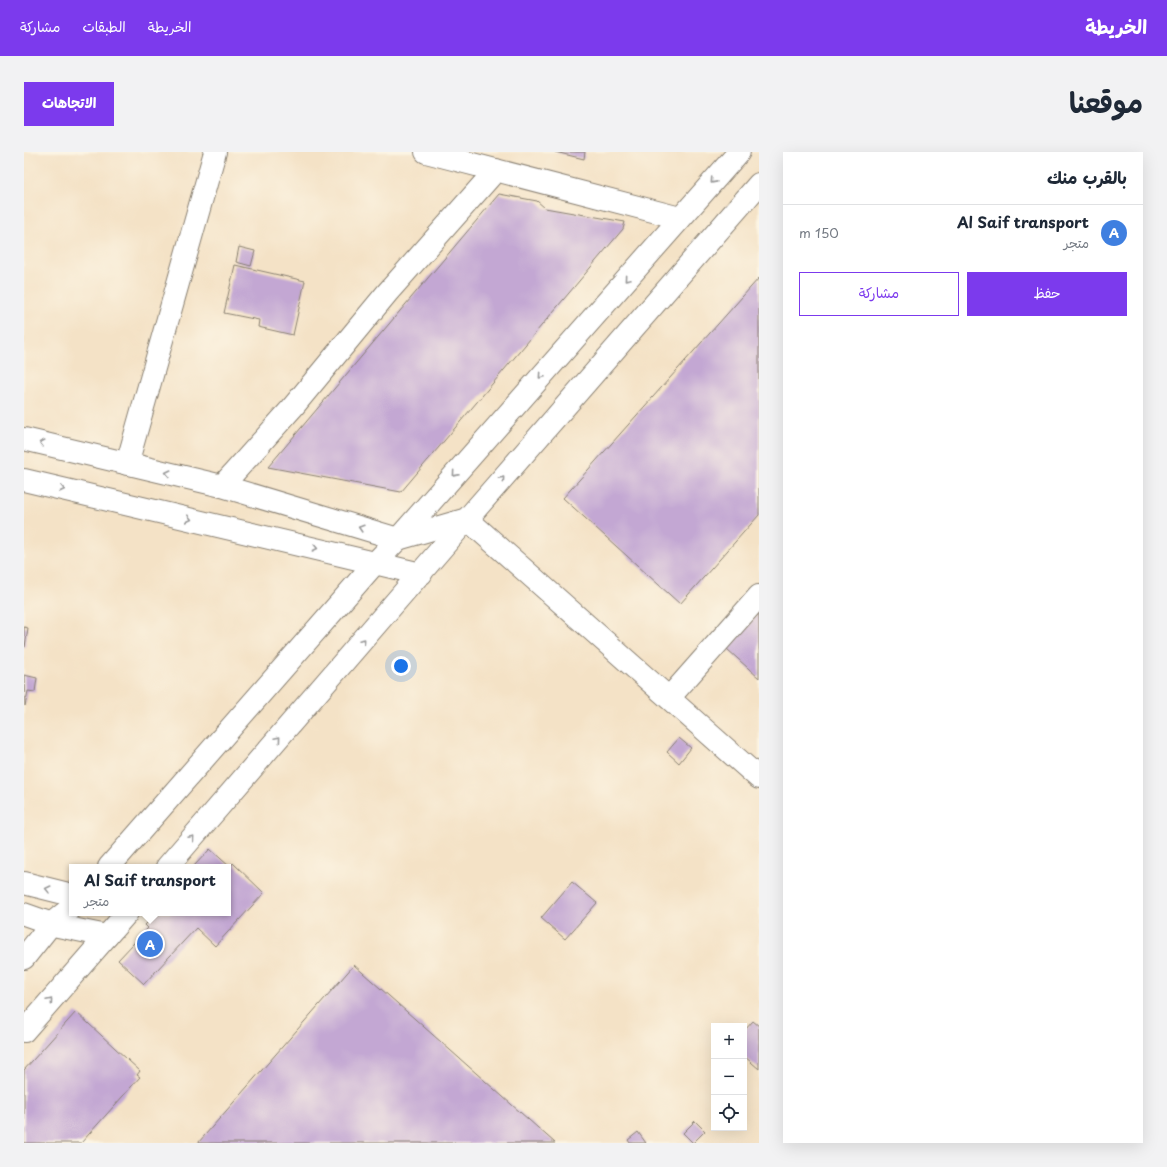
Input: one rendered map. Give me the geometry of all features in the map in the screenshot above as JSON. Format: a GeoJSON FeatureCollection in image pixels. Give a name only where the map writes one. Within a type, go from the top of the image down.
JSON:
{"type":"FeatureCollection","features":[{"type":"Feature","properties":{"kind":"street"},"geometry":{"type":"LineString","coordinates":[[127,464],[215,152]]}},
{"type":"Feature","properties":{"kind":"street"},"geometry":{"type":"LineString","coordinates":[[426,152],[680,218]]}},
{"type":"Feature","properties":{"kind":"street"},"geometry":{"type":"LineString","coordinates":[[112,864],[375,563],[398,539],[739,152]]}},
{"type":"Feature","properties":{"kind":"street"},"geometry":{"type":"LineString","coordinates":[[222,486],[292,408],[387,293],[496,170]]}},
{"type":"Feature","properties":{"kind":"street"},"geometry":{"type":"LineString","coordinates":[[170,864],[467,519],[759,184]]}},
{"type":"Feature","properties":{"kind":"street"},"geometry":{"type":"LineString","coordinates":[[24,439],[222,486],[398,539],[467,519]]}},
{"type":"Feature","properties":{"kind":"street"},"geometry":{"type":"LineString","coordinates":[[24,480],[421,574]]}},
{"type":"Feature","properties":{"kind":"street"},"geometry":{"type":"LineString","coordinates":[[467,519],[759,778]]}},
{"type":"Feature","properties":{"kind":"street"},"geometry":{"type":"LineString","coordinates":[[669,698],[759,596]]}},
{"type":"Feature","properties":{"kind":"street"},"geometry":{"type":"LineString","coordinates":[[24,883],[69,894]]}},
{"type":"Feature","properties":{"kind":"street"},"geometry":{"type":"LineString","coordinates":[[24,958],[51,924],[69,909]]}},
{"type":"Feature","properties":{"kind":"street"},"geometry":{"type":"LineString","coordinates":[[24,914],[51,924],[107,936]]}},
{"type":"Feature","properties":{"kind":"street"},"geometry":{"type":"LineString","coordinates":[[24,1031],[124,916]]}},
{"type":"Feature","properties":{"kind":"building"},"geometry":{"type":"Polygon","coordinates":[[[555,152],[585,152],[584,159],[555,152]]]}},
{"type":"Feature","properties":{"kind":"building"},"geometry":{"type":"Polygon","coordinates":[[[499,194],[537,201],[545,208],[625,222],[623,229],[401,492],[268,467],[499,194]]]}},
{"type":"Feature","properties":{"kind":"building"},"geometry":{"type":"Polygon","coordinates":[[[239,247],[255,251],[251,266],[236,262],[239,247]]]}},
{"type":"Feature","properties":{"kind":"building"},"geometry":{"type":"Polygon","coordinates":[[[235,265],[305,281],[293,335],[258,327],[259,320],[224,313],[235,265]]]}},
{"type":"Feature","properties":{"kind":"building"},"geometry":{"type":"Polygon","coordinates":[[[759,278],[759,515],[680,604],[563,498],[759,278]]]}},
{"type":"Feature","properties":{"kind":"building"},"geometry":{"type":"Polygon","coordinates":[[[759,613],[759,678],[727,649],[759,613]]]}},
{"type":"Feature","properties":{"kind":"building"},"geometry":{"type":"Polygon","coordinates":[[[24,627],[28,628],[25,647],[24,647],[24,627]]]}},
{"type":"Feature","properties":{"kind":"building"},"geometry":{"type":"Polygon","coordinates":[[[24,675],[37,678],[35,692],[28,691],[25,706],[24,675]]]}},
{"type":"Feature","properties":{"kind":"building"},"geometry":{"type":"Polygon","coordinates":[[[679,738],[691,748],[679,763],[667,752],[679,738]]]}},
{"type":"Feature","properties":{"kind":"building"},"geometry":{"type":"Polygon","coordinates":[[[210,849],[227,864],[196,864],[210,849]]]}},
{"type":"Feature","properties":{"kind":"building"},"geometry":{"type":"Polygon","coordinates":[[[233,863],[264,893],[215,946],[196,928],[144,984],[118,960],[148,928],[145,925],[154,916],[231,916],[231,866],[233,863]]]}},
{"type":"Feature","properties":{"kind":"building"},"geometry":{"type":"Polygon","coordinates":[[[572,882],[597,903],[565,939],[541,918],[572,882]]]}},
{"type":"Feature","properties":{"kind":"building"},"geometry":{"type":"Polygon","coordinates":[[[354,965],[555,1143],[198,1143],[354,965]]]}},
{"type":"Feature","properties":{"kind":"building"},"geometry":{"type":"Polygon","coordinates":[[[76,1012],[140,1071],[137,1075],[140,1077],[81,1143],[24,1143],[24,1070],[76,1012]]]}},
{"type":"Feature","properties":{"kind":"building"},"geometry":{"type":"Polygon","coordinates":[[[753,1021],[759,1026],[759,1069],[747,1059],[747,1028],[753,1021]]]}},
{"type":"Feature","properties":{"kind":"building"},"geometry":{"type":"Polygon","coordinates":[[[695,1121],[705,1131],[693,1143],[683,1133],[695,1121]]]}},
{"type":"Feature","properties":{"kind":"building"},"geometry":{"type":"Polygon","coordinates":[[[638,1132],[646,1143],[630,1143],[628,1140],[638,1132]]]}},
{"type":"Feature","properties":{"kind":"place","name":"Al Saif transport"},"geometry":{"type":"Point","coordinates":[150,944]}}]}
